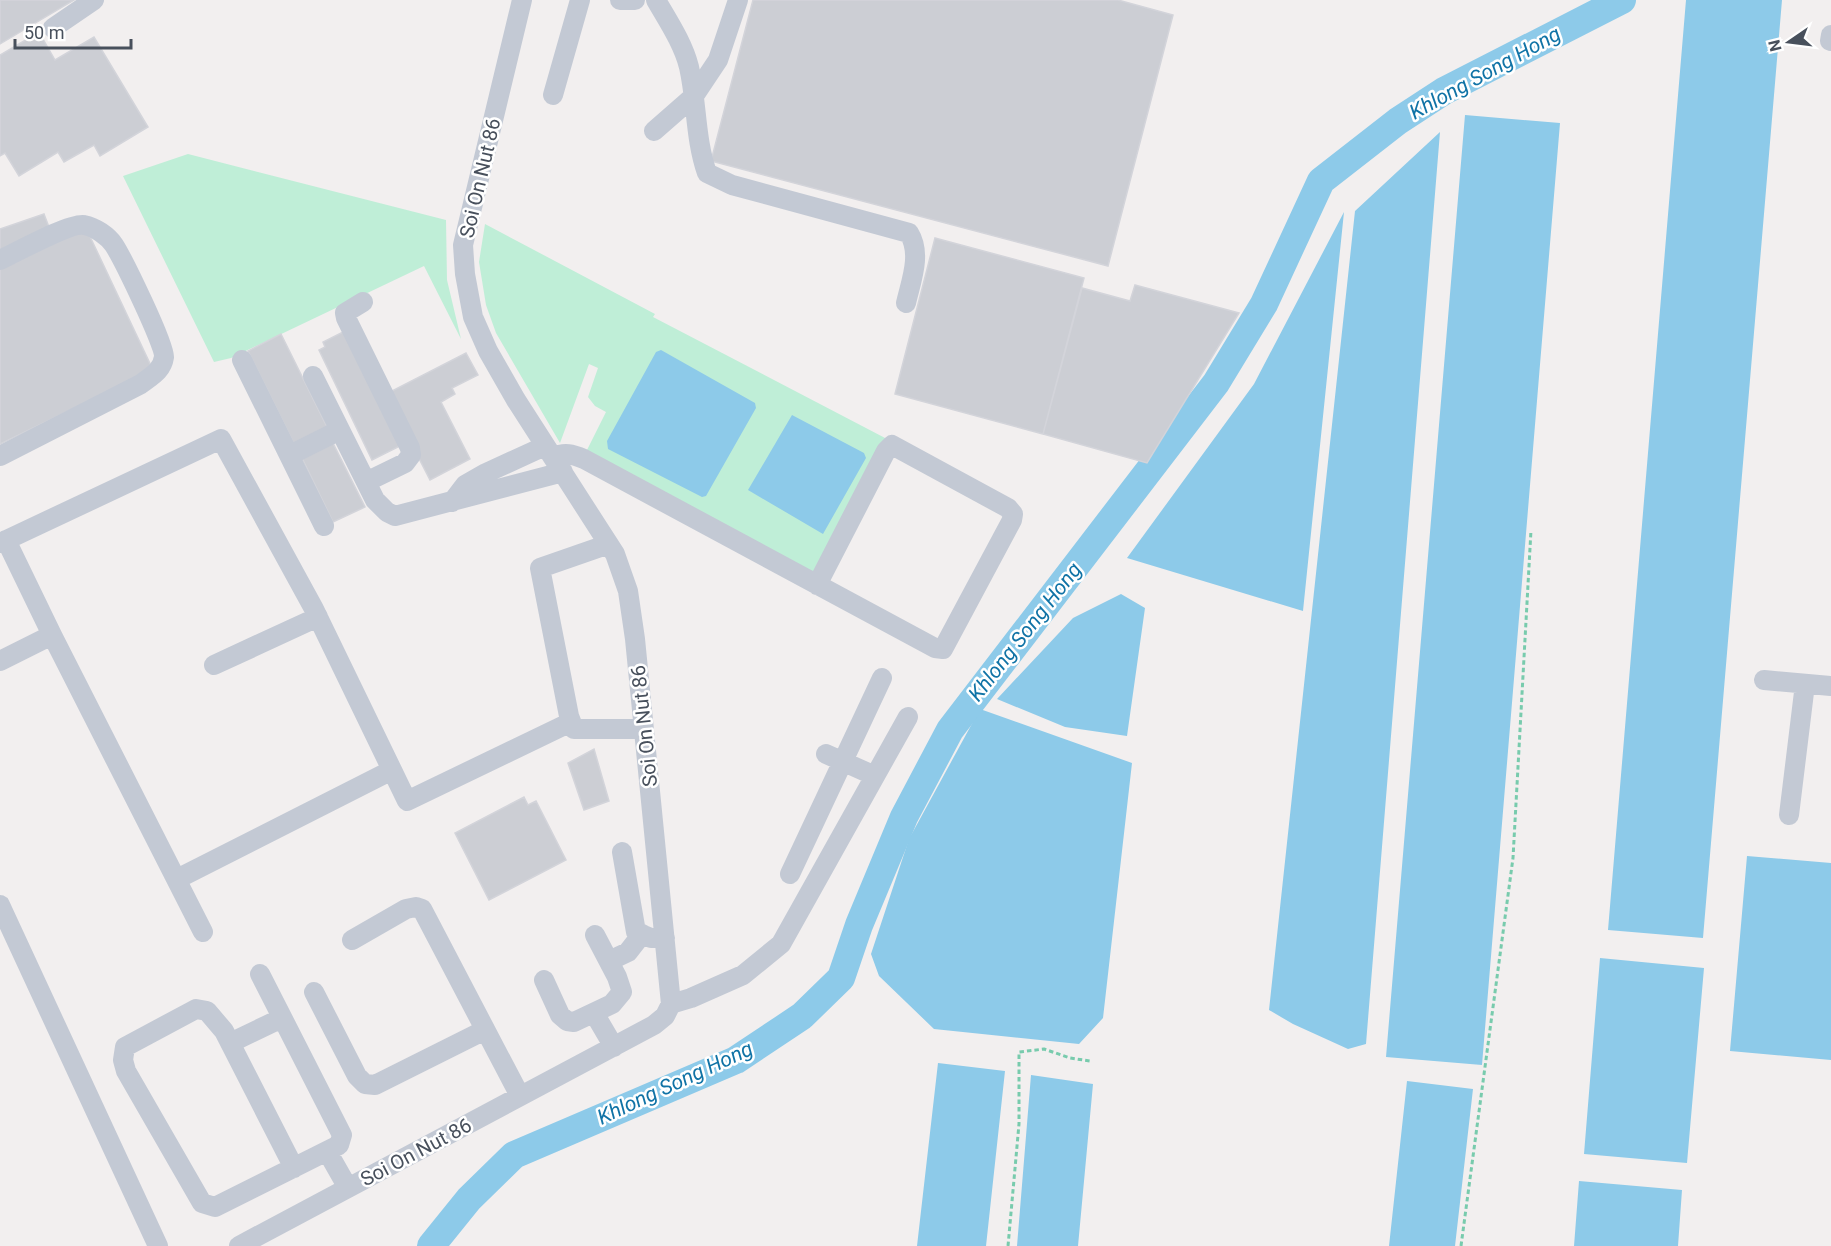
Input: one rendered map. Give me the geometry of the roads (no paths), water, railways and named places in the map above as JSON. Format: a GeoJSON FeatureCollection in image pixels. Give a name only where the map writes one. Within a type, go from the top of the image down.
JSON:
{"type":"FeatureCollection","features":[{"type":"Feature","properties":{"kind":"street"},"geometry":{"type":"LineString","coordinates":[[53,28],[94,0]]}},
{"type":"Feature","properties":{"kind":"street","name":"Soi On Nut 86"},"geometry":{"type":"LineString","coordinates":[[239,1246],[654,1025],[665,1016],[671,1004],[635,639],[628,591],[615,554],[512,394],[488,351],[473,317],[465,274],[464,245],[522,0]]}},
{"type":"Feature","properties":{"kind":"street"},"geometry":{"type":"LineString","coordinates":[[553,95],[580,0]]}},
{"type":"Feature","properties":{"kind":"street"},"geometry":{"type":"LineString","coordinates":[[620,0],[635,0]]}},
{"type":"Feature","properties":{"kind":"street"},"geometry":{"type":"LineString","coordinates":[[656,0],[676,35],[688,66],[694,96],[700,156],[707,173],[732,185],[909,233],[913,240],[916,258],[906,303]]}},
{"type":"Feature","properties":{"kind":"street"},"geometry":{"type":"LineString","coordinates":[[654,130],[694,96],[718,60],[738,0]]}},
{"type":"Feature","properties":{"kind":"street"},"geometry":{"type":"LineString","coordinates":[[1830,41],[1831,35]]}},
{"type":"Feature","properties":{"kind":"street"},"geometry":{"type":"LineString","coordinates":[[0,260],[82,224],[97,229],[113,243],[158,334],[164,356],[160,370],[141,384],[0,456]]}},
{"type":"Feature","properties":{"kind":"street"},"geometry":{"type":"LineString","coordinates":[[363,302],[345,314],[346,318],[410,448],[411,455],[405,463],[366,482]]}},
{"type":"Feature","properties":{"kind":"street"},"geometry":{"type":"LineString","coordinates":[[243,360],[324,526]]}},
{"type":"Feature","properties":{"kind":"street"},"geometry":{"type":"LineString","coordinates":[[313,376],[366,482],[382,507],[395,516],[452,502],[562,453],[567,453],[584,459],[817,585],[935,648],[943,649],[1007,530],[1013,514],[1008,508],[892,445],[886,451],[817,585]]}},
{"type":"Feature","properties":{"kind":"street"},"geometry":{"type":"LineString","coordinates":[[290,455],[340,430]]}},
{"type":"Feature","properties":{"kind":"street"},"geometry":{"type":"LineString","coordinates":[[204,932],[3,542],[221,439],[318,617],[407,801],[571,722]]}},
{"type":"Feature","properties":{"kind":"street"},"geometry":{"type":"LineString","coordinates":[[452,502],[465,485],[486,473],[554,458]]}},
{"type":"Feature","properties":{"kind":"street"},"geometry":{"type":"LineString","coordinates":[[609,544],[540,568],[574,729],[644,729]]}},
{"type":"Feature","properties":{"kind":"street"},"geometry":{"type":"LineString","coordinates":[[214,665],[318,617]]}},
{"type":"Feature","properties":{"kind":"street"},"geometry":{"type":"LineString","coordinates":[[0,661],[52,635]]}},
{"type":"Feature","properties":{"kind":"street"},"geometry":{"type":"LineString","coordinates":[[790,874],[834,758],[882,678]]}},
{"type":"Feature","properties":{"kind":"street"},"geometry":{"type":"LineString","coordinates":[[1764,680],[1831,686]]}},
{"type":"Feature","properties":{"kind":"street"},"geometry":{"type":"LineString","coordinates":[[1789,814],[1805,684]]}},
{"type":"Feature","properties":{"kind":"street"},"geometry":{"type":"LineString","coordinates":[[671,1004],[691,998],[743,975],[781,944],[908,717]]}},
{"type":"Feature","properties":{"kind":"street"},"geometry":{"type":"LineString","coordinates":[[834,758],[874,776]]}},
{"type":"Feature","properties":{"kind":"street"},"geometry":{"type":"LineString","coordinates":[[177,879],[392,770]]}},
{"type":"Feature","properties":{"kind":"street"},"geometry":{"type":"LineString","coordinates":[[658,869],[623,862],[636,932],[651,938],[665,938]]}},
{"type":"Feature","properties":{"kind":"street"},"geometry":{"type":"LineString","coordinates":[[352,940],[406,909],[416,907],[422,909],[520,1096]]}},
{"type":"Feature","properties":{"kind":"street"},"geometry":{"type":"LineString","coordinates":[[2,915],[158,1246]]}},
{"type":"Feature","properties":{"kind":"street"},"geometry":{"type":"LineString","coordinates":[[609,961],[628,952],[642,934]]}},
{"type":"Feature","properties":{"kind":"street"},"geometry":{"type":"LineString","coordinates":[[544,980],[560,1015],[567,1021],[574,1022],[612,1004],[622,992],[617,977],[595,935]]}},
{"type":"Feature","properties":{"kind":"street"},"geometry":{"type":"LineString","coordinates":[[260,974],[342,1135],[339,1145],[294,1168],[215,1207],[202,1203],[126,1071],[123,1060],[125,1047],[196,1009],[207,1011],[224,1031],[294,1168]]}},
{"type":"Feature","properties":{"kind":"street"},"geometry":{"type":"LineString","coordinates":[[314,992],[357,1076],[365,1084],[375,1085],[485,1029]]}},
{"type":"Feature","properties":{"kind":"street"},"geometry":{"type":"LineString","coordinates":[[594,1013],[614,1047]]}},
{"type":"Feature","properties":{"kind":"street"},"geometry":{"type":"LineString","coordinates":[[230,1043],[282,1018]]}},
{"type":"Feature","properties":{"kind":"street"},"geometry":{"type":"LineString","coordinates":[[327,1151],[348,1188]]}},
{"type":"Feature","properties":{"kind":"water"},"geometry":{"type":"Polygon","coordinates":[[[1686,0],[1782,0],[1703,938],[1608,930],[1686,0]]]}},
{"type":"Feature","properties":{"kind":"water"},"geometry":{"type":"Polygon","coordinates":[[[1465,115],[1560,123],[1482,1065],[1386,1057],[1465,115]]]}},
{"type":"Feature","properties":{"kind":"water"},"geometry":{"type":"Polygon","coordinates":[[[1440,132],[1366,1044],[1348,1049],[1293,1024],[1269,1010],[1355,211],[1440,132]]]}},
{"type":"Feature","properties":{"kind":"water"},"geometry":{"type":"Polygon","coordinates":[[[1344,212],[1303,611],[1127,558],[1254,384],[1344,212]]]}},
{"type":"Feature","properties":{"kind":"water"},"geometry":{"type":"Polygon","coordinates":[[[661,350],[755,403],[756,408],[706,496],[702,497],[608,449],[607,441],[656,352],[661,350]]]}},
{"type":"Feature","properties":{"kind":"water"},"geometry":{"type":"Polygon","coordinates":[[[792,415],[864,453],[866,458],[823,534],[748,490],[792,415]]]}},
{"type":"Feature","properties":{"kind":"water"},"geometry":{"type":"Polygon","coordinates":[[[1121,594],[1145,608],[1127,736],[1065,727],[997,699],[1073,618],[1121,594]]]}},
{"type":"Feature","properties":{"kind":"water"},"geometry":{"type":"Polygon","coordinates":[[[980,709],[1132,763],[1103,1018],[1079,1044],[934,1029],[879,976],[871,954],[909,839],[980,709]]]}},
{"type":"Feature","properties":{"kind":"water"},"geometry":{"type":"Polygon","coordinates":[[[1747,856],[1831,863],[1831,1060],[1730,1051],[1747,856]]]}},
{"type":"Feature","properties":{"kind":"water"},"geometry":{"type":"Polygon","coordinates":[[[1600,958],[1704,968],[1687,1163],[1584,1154],[1600,958]]]}},
{"type":"Feature","properties":{"kind":"water"},"geometry":{"type":"Polygon","coordinates":[[[938,1063],[1005,1071],[986,1246],[917,1246],[938,1063]]]}},
{"type":"Feature","properties":{"kind":"water"},"geometry":{"type":"Polygon","coordinates":[[[1031,1075],[1093,1084],[1078,1246],[1017,1246],[1031,1075]]]}},
{"type":"Feature","properties":{"kind":"water"},"geometry":{"type":"Polygon","coordinates":[[[1407,1081],[1473,1089],[1455,1246],[1389,1246],[1407,1081]]]}},
{"type":"Feature","properties":{"kind":"water"},"geometry":{"type":"Polygon","coordinates":[[[1579,1181],[1682,1190],[1678,1246],[1574,1246],[1579,1181]]]}},
{"type":"Feature","properties":{"kind":"waterway","name":"Khlong Song Hong"},"geometry":{"type":"LineString","coordinates":[[431,1246],[469,1199],[514,1155],[736,1060],[802,1016],[841,978],[859,925],[904,817],[950,730],[1216,383],[1264,304],[1321,181],[1398,121],[1444,91],[1622,0]]}}]}
